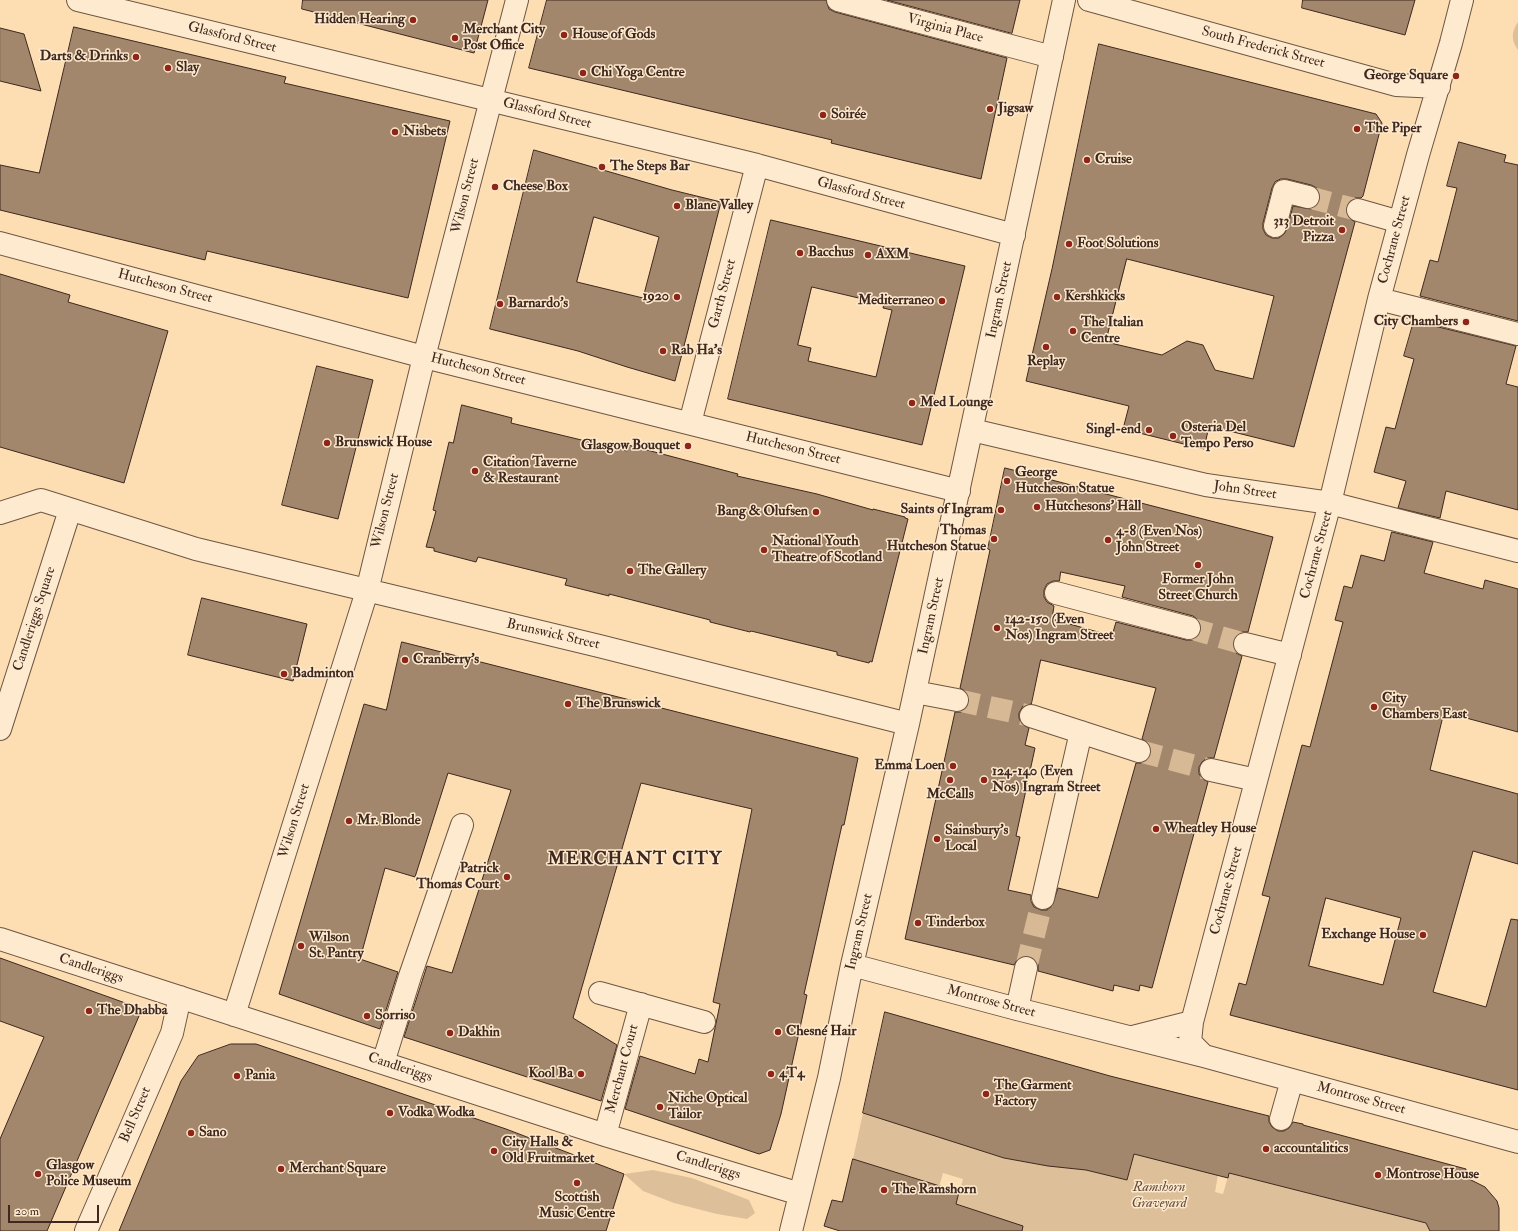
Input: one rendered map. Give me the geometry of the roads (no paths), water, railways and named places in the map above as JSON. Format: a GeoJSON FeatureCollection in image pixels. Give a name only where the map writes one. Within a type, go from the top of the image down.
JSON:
{"type":"FeatureCollection","features":[{"type":"Feature","properties":{"kind":"street","name":"Glassford Street"},"geometry":{"type":"LineString","coordinates":[[78,0],[757,166],[1014,235]]}},
{"type":"Feature","properties":{"kind":"street","name":"Wilson Street"},"geometry":{"type":"LineString","coordinates":[[234,1015],[367,591],[424,357],[517,0]]}},
{"type":"Feature","properties":{"kind":"street","name":"Virginia Place"},"geometry":{"type":"LineString","coordinates":[[838,0],[1052,57]]}},
{"type":"Feature","properties":{"kind":"street","name":"Ingram Street"},"geometry":{"type":"LineString","coordinates":[[791,1231],[829,1078],[852,965],[908,724],[1064,0]]}},
{"type":"Feature","properties":{"kind":"street","name":"South Frederick Street"},"geometry":{"type":"LineString","coordinates":[[1089,0],[1396,85],[1439,86]]}},
{"type":"Feature","properties":{"kind":"street"},"geometry":{"type":"LineString","coordinates":[[1439,86],[1462,0]]}},
{"type":"Feature","properties":{"kind":"street","name":"Cochrane Street"},"geometry":{"type":"LineString","coordinates":[[1192,1022],[1330,503],[1379,299],[1439,86]]}},
{"type":"Feature","properties":{"kind":"street","name":"Garth Street"},"geometry":{"type":"LineString","coordinates":[[690,423],[757,166]]}},
{"type":"Feature","properties":{"kind":"street"},"geometry":{"type":"LineString","coordinates":[[1275,226],[1284,190],[1308,197]]}},
{"type":"Feature","properties":{"kind":"street"},"geometry":{"type":"LineString","coordinates":[[1358,210],[1400,222]]}},
{"type":"Feature","properties":{"kind":"street","name":"Hutcheson Street"},"geometry":{"type":"LineString","coordinates":[[0,243],[424,357],[959,491]]}},
{"type":"Feature","properties":{"kind":"street"},"geometry":{"type":"LineString","coordinates":[[1379,299],[1518,334]]}},
{"type":"Feature","properties":{"kind":"street","name":"John Street"},"geometry":{"type":"LineString","coordinates":[[972,430],[1206,485],[1330,503],[1518,551]]}},
{"type":"Feature","properties":{"kind":"street","name":"Brunswick Street"},"geometry":{"type":"LineString","coordinates":[[0,513],[41,500],[196,549],[599,646],[908,724]]}},
{"type":"Feature","properties":{"kind":"street","name":"Candleriggs Square"},"geometry":{"type":"LineString","coordinates":[[0,729],[70,510]]}},
{"type":"Feature","properties":{"kind":"street"},"geometry":{"type":"LineString","coordinates":[[1056,593],[1189,628]]}},
{"type":"Feature","properties":{"kind":"street"},"geometry":{"type":"LineString","coordinates":[[1245,644],[1290,655]]}},
{"type":"Feature","properties":{"kind":"street"},"geometry":{"type":"LineString","coordinates":[[915,692],[957,700]]}},
{"type":"Feature","properties":{"kind":"street"},"geometry":{"type":"LineString","coordinates":[[1031,716],[1139,751]]}},
{"type":"Feature","properties":{"kind":"street"},"geometry":{"type":"LineString","coordinates":[[1043,898],[1081,732]]}},
{"type":"Feature","properties":{"kind":"street"},"geometry":{"type":"LineString","coordinates":[[1211,770],[1256,780]]}},
{"type":"Feature","properties":{"kind":"street"},"geometry":{"type":"LineString","coordinates":[[383,1063],[410,976],[462,824]]}},
{"type":"Feature","properties":{"kind":"street","name":"Candleriggs"},"geometry":{"type":"LineString","coordinates":[[0,939],[605,1135],[800,1194]]}},
{"type":"Feature","properties":{"kind":"street","name":"Montrose Street"},"geometry":{"type":"LineString","coordinates":[[852,965],[1017,1009],[1204,1056],[1518,1142]]}},
{"type":"Feature","properties":{"kind":"street"},"geometry":{"type":"LineString","coordinates":[[1017,1009],[1026,968]]}},
{"type":"Feature","properties":{"kind":"street"},"geometry":{"type":"LineString","coordinates":[[600,993],[704,1022]]}},
{"type":"Feature","properties":{"kind":"street","name":"Bell Street"},"geometry":{"type":"LineString","coordinates":[[86,1231],[172,1033],[180,997]]}},
{"type":"Feature","properties":{"kind":"street","name":"Merchant Court"},"geometry":{"type":"LineString","coordinates":[[605,1135],[641,1004]]}},
{"type":"Feature","properties":{"kind":"street"},"geometry":{"type":"LineString","coordinates":[[1192,1022],[1190,1042],[1204,1056]]}},
{"type":"Feature","properties":{"kind":"street","name":"Montrose Street"},"geometry":{"type":"LineString","coordinates":[[1130,1038],[1192,1022]]}},
{"type":"Feature","properties":{"kind":"street"},"geometry":{"type":"LineString","coordinates":[[1281,1119],[1292,1080]]}},
{"type":"Feature","properties":{"kind":"tunnel"},"geometry":{"type":"LineString","coordinates":[[1308,197],[1358,210]]}},
{"type":"Feature","properties":{"kind":"tunnel"},"geometry":{"type":"LineString","coordinates":[[1189,628],[1245,644]]}},
{"type":"Feature","properties":{"kind":"tunnel"},"geometry":{"type":"LineString","coordinates":[[957,700],[1031,716]]}},
{"type":"Feature","properties":{"kind":"tunnel"},"geometry":{"type":"LineString","coordinates":[[1139,751],[1211,770]]}},
{"type":"Feature","properties":{"kind":"tunnel"},"geometry":{"type":"LineString","coordinates":[[1026,968],[1043,898]]}},
{"type":"Feature","properties":{"kind":"place","name":"Hidden Hearing"},"geometry":{"type":"Point","coordinates":[413,20]}},
{"type":"Feature","properties":{"kind":"place","name":"House of Gods"},"geometry":{"type":"Point","coordinates":[564,35]}},
{"type":"Feature","properties":{"kind":"place","name":"Merchant City Post Office"},"geometry":{"type":"Point","coordinates":[455,38]}},
{"type":"Feature","properties":{"kind":"place","name":"Darts & Drinks"},"geometry":{"type":"Point","coordinates":[136,57]}},
{"type":"Feature","properties":{"kind":"place","name":"Slay"},"geometry":{"type":"Point","coordinates":[168,68]}},
{"type":"Feature","properties":{"kind":"place","name":"Chi Yoga Centre"},"geometry":{"type":"Point","coordinates":[583,73]}},
{"type":"Feature","properties":{"kind":"place","name":"George Square"},"geometry":{"type":"Point","coordinates":[1456,76]}},
{"type":"Feature","properties":{"kind":"place","name":"Jigsaw"},"geometry":{"type":"Point","coordinates":[990,109]}},
{"type":"Feature","properties":{"kind":"place","name":"Soirée"},"geometry":{"type":"Point","coordinates":[823,115]}},
{"type":"Feature","properties":{"kind":"place","name":"The Piper"},"geometry":{"type":"Point","coordinates":[1357,129]}},
{"type":"Feature","properties":{"kind":"place","name":"Nisbets"},"geometry":{"type":"Point","coordinates":[395,132]}},
{"type":"Feature","properties":{"kind":"place","name":"Cruise"},"geometry":{"type":"Point","coordinates":[1087,160]}},
{"type":"Feature","properties":{"kind":"place","name":"The Steps Bar"},"geometry":{"type":"Point","coordinates":[602,167]}},
{"type":"Feature","properties":{"kind":"place","name":"Cheese Box"},"geometry":{"type":"Point","coordinates":[495,187]}},
{"type":"Feature","properties":{"kind":"place","name":"Blane Valley"},"geometry":{"type":"Point","coordinates":[677,206]}},
{"type":"Feature","properties":{"kind":"place","name":"313 Detroit Pizza"},"geometry":{"type":"Point","coordinates":[1342,230]}},
{"type":"Feature","properties":{"kind":"place","name":"Foot Solutions"},"geometry":{"type":"Point","coordinates":[1069,244]}},
{"type":"Feature","properties":{"kind":"place","name":"Bacchus"},"geometry":{"type":"Point","coordinates":[800,253]}},
{"type":"Feature","properties":{"kind":"place","name":"AXM"},"geometry":{"type":"Point","coordinates":[868,255]}},
{"type":"Feature","properties":{"kind":"place","name":"1920"},"geometry":{"type":"Point","coordinates":[677,297]}},
{"type":"Feature","properties":{"kind":"place","name":"Kershkicks"},"geometry":{"type":"Point","coordinates":[1057,297]}},
{"type":"Feature","properties":{"kind":"place","name":"Mediterraneo"},"geometry":{"type":"Point","coordinates":[942,301]}},
{"type":"Feature","properties":{"kind":"place","name":"Barnardo's"},"geometry":{"type":"Point","coordinates":[500,304]}},
{"type":"Feature","properties":{"kind":"place","name":"City Chambers"},"geometry":{"type":"Point","coordinates":[1466,322]}},
{"type":"Feature","properties":{"kind":"place","name":"The Italian Centre"},"geometry":{"type":"Point","coordinates":[1073,331]}},
{"type":"Feature","properties":{"kind":"place","name":"Replay"},"geometry":{"type":"Point","coordinates":[1046,347]}},
{"type":"Feature","properties":{"kind":"place","name":"Rab Ha's"},"geometry":{"type":"Point","coordinates":[663,351]}},
{"type":"Feature","properties":{"kind":"place","name":"Med Lounge"},"geometry":{"type":"Point","coordinates":[912,403]}},
{"type":"Feature","properties":{"kind":"place","name":"Singl-end"},"geometry":{"type":"Point","coordinates":[1149,430]}},
{"type":"Feature","properties":{"kind":"place","name":"Osteria Del Tempo Perso"},"geometry":{"type":"Point","coordinates":[1173,436]}},
{"type":"Feature","properties":{"kind":"place","name":"Brunswick House"},"geometry":{"type":"Point","coordinates":[327,443]}},
{"type":"Feature","properties":{"kind":"place","name":"Glasgow Bouquet"},"geometry":{"type":"Point","coordinates":[688,446]}},
{"type":"Feature","properties":{"kind":"place","name":"Citation Taverne & Restaurant"},"geometry":{"type":"Point","coordinates":[475,471]}},
{"type":"Feature","properties":{"kind":"place","name":"George Hutcheson Statue"},"geometry":{"type":"Point","coordinates":[1007,481]}},
{"type":"Feature","properties":{"kind":"place","name":"Hutchesons' Hall"},"geometry":{"type":"Point","coordinates":[1037,507]}},
{"type":"Feature","properties":{"kind":"place","name":"Saints of Ingram"},"geometry":{"type":"Point","coordinates":[1001,510]}},
{"type":"Feature","properties":{"kind":"place","name":"Bang & Olufsen"},"geometry":{"type":"Point","coordinates":[816,512]}},
{"type":"Feature","properties":{"kind":"place","name":"Thomas Hutcheson Statue"},"geometry":{"type":"Point","coordinates":[994,539]}},
{"type":"Feature","properties":{"kind":"place","name":"4-8 (Even Nos) John Street"},"geometry":{"type":"Point","coordinates":[1108,540]}},
{"type":"Feature","properties":{"kind":"place","name":"National Youth Theatre of Scotland"},"geometry":{"type":"Point","coordinates":[764,550]}},
{"type":"Feature","properties":{"kind":"place","name":"Former John Street Church"},"geometry":{"type":"Point","coordinates":[1198,565]}},
{"type":"Feature","properties":{"kind":"place","name":"The Gallery"},"geometry":{"type":"Point","coordinates":[630,571]}},
{"type":"Feature","properties":{"kind":"place","name":"142-150 (Even Nos) Ingram Street"},"geometry":{"type":"Point","coordinates":[997,628]}},
{"type":"Feature","properties":{"kind":"place","name":"Cranberry's"},"geometry":{"type":"Point","coordinates":[405,660]}},
{"type":"Feature","properties":{"kind":"place","name":"Badminton"},"geometry":{"type":"Point","coordinates":[284,674]}},
{"type":"Feature","properties":{"kind":"place","name":"The Brunswick"},"geometry":{"type":"Point","coordinates":[568,704]}},
{"type":"Feature","properties":{"kind":"place","name":"City Chambers East"},"geometry":{"type":"Point","coordinates":[1374,707]}},
{"type":"Feature","properties":{"kind":"place","name":"Emma Loen"},"geometry":{"type":"Point","coordinates":[953,766]}},
{"type":"Feature","properties":{"kind":"place","name":"McCalls"},"geometry":{"type":"Point","coordinates":[950,780]}},
{"type":"Feature","properties":{"kind":"place","name":"124-140 (Even Nos) Ingram Street"},"geometry":{"type":"Point","coordinates":[984,780]}},
{"type":"Feature","properties":{"kind":"place","name":"Mr. Blonde"},"geometry":{"type":"Point","coordinates":[349,821]}},
{"type":"Feature","properties":{"kind":"place","name":"Wheatley House"},"geometry":{"type":"Point","coordinates":[1156,829]}},
{"type":"Feature","properties":{"kind":"place","name":"Sainsbury's Local"},"geometry":{"type":"Point","coordinates":[937,839]}},
{"type":"Feature","properties":{"kind":"place","name":"Patrick Thomas Court"},"geometry":{"type":"Point","coordinates":[507,877]}},
{"type":"Feature","properties":{"kind":"place","name":"Tinderbox"},"geometry":{"type":"Point","coordinates":[918,923]}},
{"type":"Feature","properties":{"kind":"place","name":"Exchange House"},"geometry":{"type":"Point","coordinates":[1423,935]}},
{"type":"Feature","properties":{"kind":"place","name":"Wilson St. Pantry"},"geometry":{"type":"Point","coordinates":[301,946]}},
{"type":"Feature","properties":{"kind":"place","name":"The Dhabba"},"geometry":{"type":"Point","coordinates":[89,1011]}},
{"type":"Feature","properties":{"kind":"place","name":"Sorriso"},"geometry":{"type":"Point","coordinates":[367,1016]}},
{"type":"Feature","properties":{"kind":"place","name":"Chesné Hair"},"geometry":{"type":"Point","coordinates":[778,1032]}},
{"type":"Feature","properties":{"kind":"place","name":"Dakhin"},"geometry":{"type":"Point","coordinates":[450,1033]}},
{"type":"Feature","properties":{"kind":"place","name":"Kool Ba"},"geometry":{"type":"Point","coordinates":[581,1074]}},
{"type":"Feature","properties":{"kind":"place","name":"4T4"},"geometry":{"type":"Point","coordinates":[771,1074]}},
{"type":"Feature","properties":{"kind":"place","name":"Pania"},"geometry":{"type":"Point","coordinates":[237,1076]}},
{"type":"Feature","properties":{"kind":"place","name":"The Garment Factory"},"geometry":{"type":"Point","coordinates":[986,1094]}},
{"type":"Feature","properties":{"kind":"place","name":"Niche Optical Tailor"},"geometry":{"type":"Point","coordinates":[660,1107]}},
{"type":"Feature","properties":{"kind":"place","name":"Vodka Wodka"},"geometry":{"type":"Point","coordinates":[390,1113]}},
{"type":"Feature","properties":{"kind":"place","name":"Sano"},"geometry":{"type":"Point","coordinates":[191,1133]}},
{"type":"Feature","properties":{"kind":"place","name":"accountalitics"},"geometry":{"type":"Point","coordinates":[1266,1149]}},
{"type":"Feature","properties":{"kind":"place","name":"City Halls & Old Fruitmarket"},"geometry":{"type":"Point","coordinates":[494,1151]}},
{"type":"Feature","properties":{"kind":"place","name":"Merchant Square"},"geometry":{"type":"Point","coordinates":[281,1169]}},
{"type":"Feature","properties":{"kind":"place","name":"Glasgow Police Museum"},"geometry":{"type":"Point","coordinates":[38,1174]}},
{"type":"Feature","properties":{"kind":"place","name":"Montrose House"},"geometry":{"type":"Point","coordinates":[1378,1175]}},
{"type":"Feature","properties":{"kind":"place","name":"Scottish Music Centre"},"geometry":{"type":"Point","coordinates":[577,1183]}},
{"type":"Feature","properties":{"kind":"place","name":"The Ramshorn"},"geometry":{"type":"Point","coordinates":[884,1190]}},
{"type":"Feature","properties":{"kind":"district","name":"MERCHANT CITY"},"geometry":{"type":"Point","coordinates":[635,860]}},
{"type":"Feature","properties":{"kind":"park label","name":"Ramshorn Graveyard"},"geometry":{"type":"Point","coordinates":[1159,1196]}}]}
